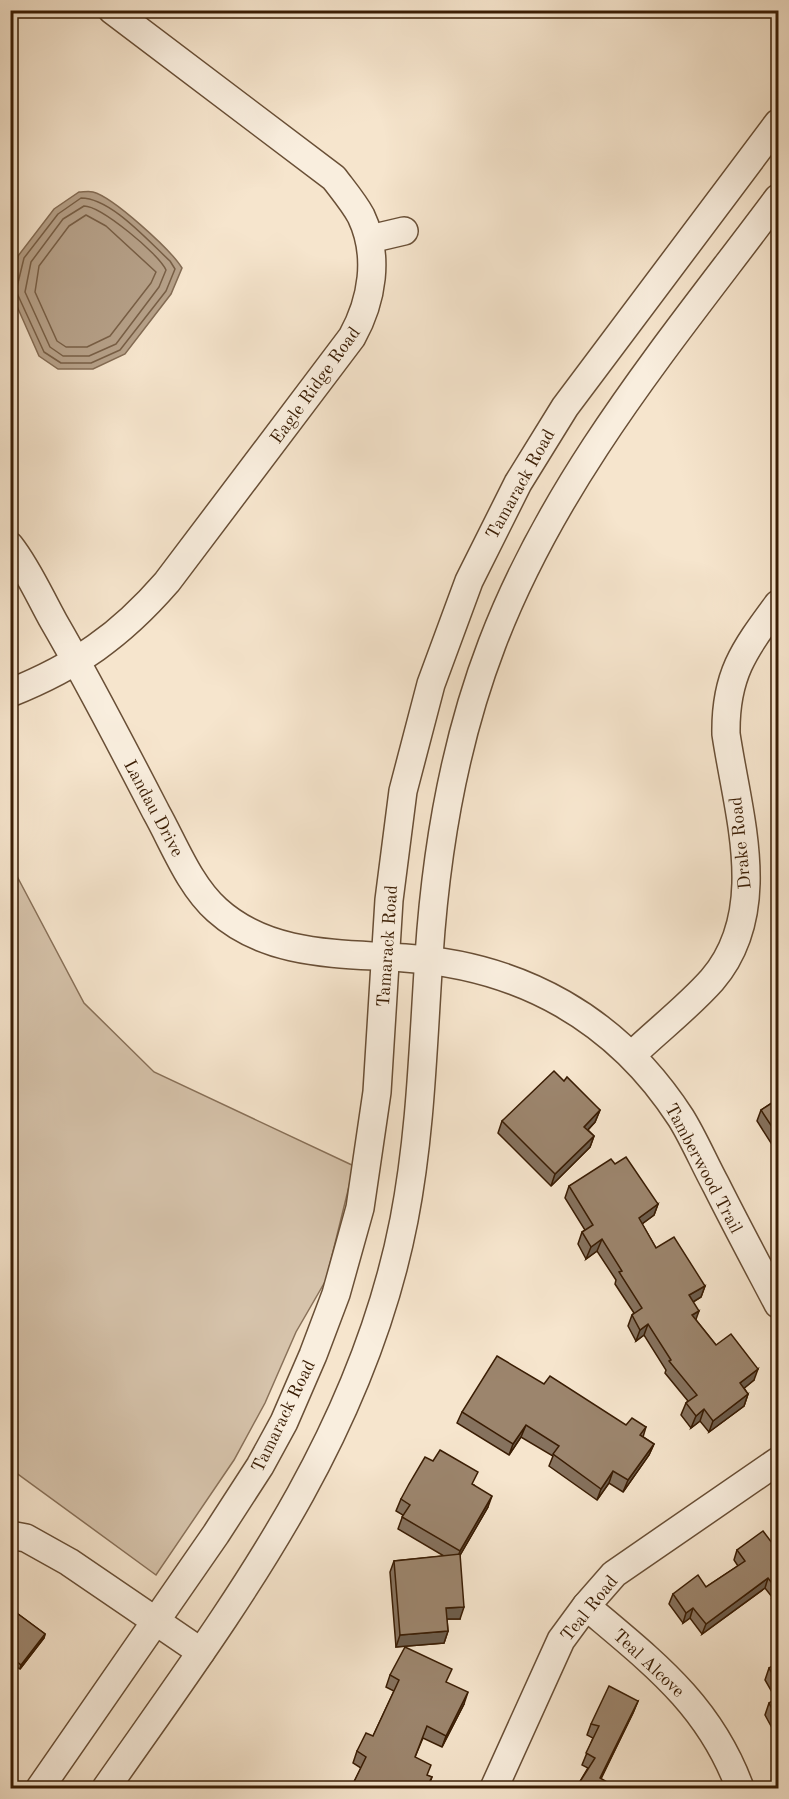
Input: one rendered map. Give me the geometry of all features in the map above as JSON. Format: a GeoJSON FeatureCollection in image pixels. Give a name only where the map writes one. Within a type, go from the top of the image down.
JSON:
{"type":"FeatureCollection","features":[{"type":"Feature","properties":{"kind":"street","name":"Eagle Ridge Road"},"geometry":{"type":"LineString","coordinates":[[10,693],[77,662],[135,619],[167,582],[352,337],[365,314],[372,276],[370,239],[361,215],[334,178],[112,10]]}},
{"type":"Feature","properties":{"kind":"street","name":"Tamarack Road"},"geometry":{"type":"LineString","coordinates":[[40,1788],[260,1466],[309,1365],[336,1294],[360,1208],[377,1092],[394,846],[413,746],[443,647],[493,529],[565,407],[778,123]]}},
{"type":"Feature","properties":{"kind":"street"},"geometry":{"type":"LineString","coordinates":[[106,1788],[259,1567],[306,1487],[352,1389],[378,1320],[403,1224],[414,1160],[423,1079],[428,959],[440,851],[459,750],[484,667],[511,598],[558,504],[599,439],[778,198]]}},
{"type":"Feature","properties":{"kind":"street"},"geometry":{"type":"LineString","coordinates":[[370,239],[404,231]]}},
{"type":"Feature","properties":{"kind":"street","name":"Landau Drive"},"geometry":{"type":"LineString","coordinates":[[10,546],[77,662],[190,876],[216,910],[252,934],[280,945],[311,951],[385,956]]}},
{"type":"Feature","properties":{"kind":"street","name":"Drake Road"},"geometry":{"type":"LineString","coordinates":[[632,1055],[711,981],[738,938],[745,914],[747,886],[726,734],[726,709],[739,661],[778,604]]}},
{"type":"Feature","properties":{"kind":"street","name":"Tamberwood Trail"},"geometry":{"type":"LineString","coordinates":[[385,956],[461,964],[518,982],[562,1002],[596,1024],[632,1055],[656,1082],[682,1120],[778,1304]]}},
{"type":"Feature","properties":{"kind":"street","name":"Teal Road"},"geometry":{"type":"LineString","coordinates":[[494,1788],[561,1640],[586,1606],[614,1574],[778,1461]]}},
{"type":"Feature","properties":{"kind":"street"},"geometry":{"type":"LineString","coordinates":[[10,1535],[26,1538],[45,1547],[201,1652]]}},
{"type":"Feature","properties":{"kind":"street","name":"Teal Alcove"},"geometry":{"type":"LineString","coordinates":[[586,1606],[667,1675],[705,1719],[732,1768],[740,1788]]}},
{"type":"Feature","properties":{"kind":"shaded area"},"geometry":{"type":"Polygon","coordinates":[[[10,863],[84,1003],[154,1072],[354,1166],[326,1280],[296,1332],[265,1403],[234,1460],[156,1575],[11,1469],[10,863]]]}},
{"type":"Feature","properties":{"kind":"water"},"geometry":{"type":"Polygon","coordinates":[[[79,192],[93,192],[114,203],[154,237],[182,268],[171,294],[125,354],[93,369],[58,369],[39,356],[12,295],[18,256],[54,209],[79,192]]]}},
{"type":"Feature","properties":{"kind":"building"},"geometry":{"type":"Polygon","coordinates":[[[554,1071],[564,1081],[567,1077],[600,1110],[584,1127],[594,1136],[555,1174],[502,1121],[554,1071]]]}},
{"type":"Feature","properties":{"kind":"building"},"geometry":{"type":"Polygon","coordinates":[[[778,1099],[778,1136],[761,1110],[778,1099]]]}},
{"type":"Feature","properties":{"kind":"building"},"geometry":{"type":"Polygon","coordinates":[[[626,1157],[658,1204],[639,1218],[656,1248],[674,1237],[705,1286],[689,1295],[699,1311],[692,1315],[716,1345],[731,1334],[758,1369],[740,1383],[748,1394],[713,1421],[704,1409],[696,1416],[686,1403],[697,1395],[669,1361],[671,1360],[648,1324],[640,1330],[632,1315],[642,1308],[619,1272],[622,1271],[602,1239],[591,1247],[582,1232],[593,1225],[569,1186],[611,1159],[615,1164],[626,1157]]]}},
{"type":"Feature","properties":{"kind":"building"},"geometry":{"type":"Polygon","coordinates":[[[497,1356],[544,1384],[550,1376],[626,1425],[632,1418],[646,1427],[640,1435],[654,1444],[628,1480],[613,1471],[601,1489],[553,1454],[559,1446],[526,1425],[513,1444],[462,1412],[497,1356]]]}},
{"type":"Feature","properties":{"kind":"building"},"geometry":{"type":"Polygon","coordinates":[[[440,1450],[478,1472],[472,1484],[492,1496],[460,1551],[402,1517],[410,1505],[401,1499],[409,1484],[425,1457],[433,1461],[440,1450]]]}},
{"type":"Feature","properties":{"kind":"building"},"geometry":{"type":"Polygon","coordinates":[[[763,1531],[772,1543],[778,1538],[778,1585],[775,1587],[768,1578],[706,1624],[693,1608],[686,1613],[673,1594],[698,1575],[706,1587],[745,1561],[737,1550],[763,1531]]]}},
{"type":"Feature","properties":{"kind":"building"},"geometry":{"type":"Polygon","coordinates":[[[460,1554],[464,1607],[446,1608],[448,1631],[400,1635],[394,1561],[460,1554]]]}},
{"type":"Feature","properties":{"kind":"building"},"geometry":{"type":"Polygon","coordinates":[[[10,1608],[45,1634],[21,1665],[16,1661],[10,1668],[10,1608]]]}},
{"type":"Feature","properties":{"kind":"building"},"geometry":{"type":"Polygon","coordinates":[[[405,1647],[452,1669],[446,1682],[468,1692],[446,1736],[427,1726],[415,1757],[431,1765],[427,1775],[432,1777],[426,1788],[351,1788],[366,1757],[357,1751],[366,1733],[373,1736],[399,1680],[390,1675],[405,1647]]]}},
{"type":"Feature","properties":{"kind":"building"},"geometry":{"type":"Polygon","coordinates":[[[778,1663],[778,1684],[769,1668],[778,1663]]]}},
{"type":"Feature","properties":{"kind":"building"},"geometry":{"type":"Polygon","coordinates":[[[609,1686],[638,1701],[600,1778],[618,1788],[576,1788],[595,1758],[586,1753],[599,1726],[591,1724],[609,1686]]]}},
{"type":"Feature","properties":{"kind":"building"},"geometry":{"type":"Polygon","coordinates":[[[778,1698],[778,1720],[769,1703],[778,1698]]]}}]}
